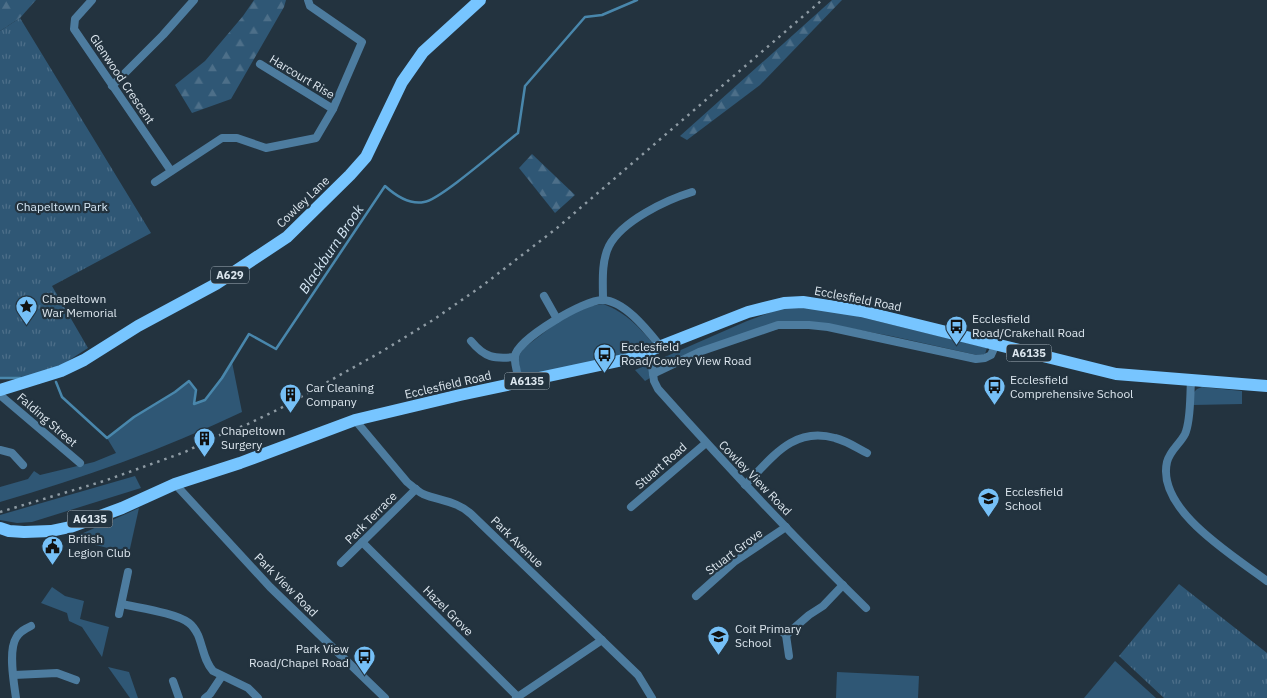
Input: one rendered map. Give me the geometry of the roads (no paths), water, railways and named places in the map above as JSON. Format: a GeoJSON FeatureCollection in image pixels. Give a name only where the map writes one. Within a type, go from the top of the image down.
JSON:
{"type":"FeatureCollection","features":[{"type":"Feature","properties":{"kind":"main road","name":"Cowley Lane"},"geometry":{"type":"LineString","coordinates":[[0,390],[61,371],[84,360],[138,326],[216,284],[287,237],[366,157],[402,82],[423,52],[480,0]]}},
{"type":"Feature","properties":{"kind":"main road","name":"Ecclesfield Road"},"geometry":{"type":"LineString","coordinates":[[0,528],[24,532],[52,531],[70,527],[122,508],[175,484],[355,420],[628,359],[748,312],[784,303],[802,302],[861,311],[1116,374],[1191,381]]}},
{"type":"Feature","properties":{"kind":"main road","name":"A6135"},"geometry":{"type":"LineString","coordinates":[[1191,381],[1267,386]]}},
{"type":"Feature","properties":{"kind":"street","name":"Glenwood Crescent"},"geometry":{"type":"LineString","coordinates":[[92,0],[76,19],[74,29],[171,171]]}},
{"type":"Feature","properties":{"kind":"street"},"geometry":{"type":"LineString","coordinates":[[112,86],[163,36],[194,0]]}},
{"type":"Feature","properties":{"kind":"street"},"geometry":{"type":"LineString","coordinates":[[156,182],[222,138],[237,138],[266,148],[316,138],[333,109],[362,42],[310,6],[308,0]]}},
{"type":"Feature","properties":{"kind":"street","name":"Harcourt Rise"},"geometry":{"type":"LineString","coordinates":[[260,64],[333,109]]}},
{"type":"Feature","properties":{"kind":"street"},"geometry":{"type":"LineString","coordinates":[[603,300],[604,262],[609,246],[624,228],[651,210],[676,197],[692,192]]}},
{"type":"Feature","properties":{"kind":"street"},"geometry":{"type":"LineString","coordinates":[[544,294],[557,319]]}},
{"type":"Feature","properties":{"kind":"street"},"geometry":{"type":"LineString","coordinates":[[520,383],[515,357],[521,346],[557,319],[584,304],[603,300],[621,306],[642,324],[656,349]]}},
{"type":"Feature","properties":{"kind":"street"},"geometry":{"type":"LineString","coordinates":[[653,374],[699,352],[778,325],[828,327],[976,359],[991,356],[996,344]]}},
{"type":"Feature","properties":{"kind":"street"},"geometry":{"type":"LineString","coordinates":[[471,341],[479,351],[494,358],[515,357]]}},
{"type":"Feature","properties":{"kind":"street","name":"Cowley View Road"},"geometry":{"type":"LineString","coordinates":[[656,349],[653,374],[658,389],[706,443],[866,608]]}},
{"type":"Feature","properties":{"kind":"street"},"geometry":{"type":"LineString","coordinates":[[1191,381],[1185,433],[1168,455],[1165,474],[1167,485],[1173,500],[1182,513],[1205,534],[1267,581]]}},
{"type":"Feature","properties":{"kind":"street","name":"Falding Street"},"geometry":{"type":"LineString","coordinates":[[0,395],[80,463]]}},
{"type":"Feature","properties":{"kind":"street","name":"Park Avenue"},"geometry":{"type":"LineString","coordinates":[[355,420],[407,482],[423,494],[464,507],[638,675],[652,698]]}},
{"type":"Feature","properties":{"kind":"street"},"geometry":{"type":"LineString","coordinates":[[745,484],[782,448],[792,440],[805,436],[834,437],[867,453]]}},
{"type":"Feature","properties":{"kind":"street","name":"Stuart Road"},"geometry":{"type":"LineString","coordinates":[[631,507],[706,443]]}},
{"type":"Feature","properties":{"kind":"street"},"geometry":{"type":"LineString","coordinates":[[0,450],[12,453],[23,465]]}},
{"type":"Feature","properties":{"kind":"street","name":"Park View Road"},"geometry":{"type":"LineString","coordinates":[[175,484],[270,587],[385,698]]}},
{"type":"Feature","properties":{"kind":"street","name":"Park Terrace"},"geometry":{"type":"LineString","coordinates":[[341,563],[416,489]]}},
{"type":"Feature","properties":{"kind":"street","name":"Stuart Grove"},"geometry":{"type":"LineString","coordinates":[[696,596],[734,562],[786,527]]}},
{"type":"Feature","properties":{"kind":"street","name":"Hazel Grove"},"geometry":{"type":"LineString","coordinates":[[362,542],[517,697]]}},
{"type":"Feature","properties":{"kind":"street"},"geometry":{"type":"LineString","coordinates":[[119,614],[128,572]]}},
{"type":"Feature","properties":{"kind":"street"},"geometry":{"type":"LineString","coordinates":[[786,635],[808,615],[823,606],[843,585]]}},
{"type":"Feature","properties":{"kind":"street"},"geometry":{"type":"LineString","coordinates":[[122,604],[166,614],[188,622],[198,635],[209,666],[222,676],[248,688],[258,698]]}},
{"type":"Feature","properties":{"kind":"street"},"geometry":{"type":"LineString","coordinates":[[16,698],[12,657],[14,642],[19,634],[31,626]]}},
{"type":"Feature","properties":{"kind":"street"},"geometry":{"type":"LineString","coordinates":[[779,629],[786,635],[789,656]]}},
{"type":"Feature","properties":{"kind":"street"},"geometry":{"type":"LineString","coordinates":[[517,697],[602,640]]}},
{"type":"Feature","properties":{"kind":"street"},"geometry":{"type":"LineString","coordinates":[[14,674],[57,673],[76,680]]}},
{"type":"Feature","properties":{"kind":"street"},"geometry":{"type":"LineString","coordinates":[[205,698],[210,694],[222,676]]}},
{"type":"Feature","properties":{"kind":"street"},"geometry":{"type":"LineString","coordinates":[[173,681],[179,698]]}},
{"type":"Feature","properties":{"kind":"waterway","name":"Blackburn Brook"},"geometry":{"type":"LineString","coordinates":[[56,382],[62,397],[107,438],[134,417],[175,392],[189,381],[196,390],[194,404],[205,400],[222,378],[249,334],[276,349],[385,186],[403,199],[418,203],[432,199],[456,183],[518,133],[525,86],[585,17],[602,15],[637,0]]}},
{"type":"Feature","properties":{"kind":"waterway","name":"Blackburn Brook"},"geometry":{"type":"LineString","coordinates":[[0,378],[20,378]]}},
{"type":"Feature","properties":{"kind":"railway"},"geometry":{"type":"LineString","coordinates":[[0,512],[104,481],[185,452],[281,408],[381,352],[433,320],[482,286],[557,228],[822,0]]}},
{"type":"Feature","properties":{"kind":"place","name":"Chapeltown War Memorial"},"geometry":{"type":"Point","coordinates":[26,325]}},
{"type":"Feature","properties":{"kind":"place","name":"Ecclesfield Road/Crakehall Road"},"geometry":{"type":"Point","coordinates":[956,345]}},
{"type":"Feature","properties":{"kind":"place","name":"Ecclesfield Road/Cowley View Road"},"geometry":{"type":"Point","coordinates":[605,373]}},
{"type":"Feature","properties":{"kind":"place","name":"Ecclesfield Comprehensive School"},"geometry":{"type":"Point","coordinates":[994,406]}},
{"type":"Feature","properties":{"kind":"place","name":"Car Cleaning Company"},"geometry":{"type":"Point","coordinates":[290,414]}},
{"type":"Feature","properties":{"kind":"place","name":"Chapeltown Surgery"},"geometry":{"type":"Point","coordinates":[205,457]}},
{"type":"Feature","properties":{"kind":"place","name":"Ecclesfield School"},"geometry":{"type":"Point","coordinates":[989,518]}},
{"type":"Feature","properties":{"kind":"place","name":"British Legion Club"},"geometry":{"type":"Point","coordinates":[52,565]}},
{"type":"Feature","properties":{"kind":"place","name":"Coit Primary School"},"geometry":{"type":"Point","coordinates":[719,655]}},
{"type":"Feature","properties":{"kind":"place","name":"Park View Road/Chapel Road"},"geometry":{"type":"Point","coordinates":[365,675]}},
{"type":"Feature","properties":{"kind":"park label","name":"Chapeltown Park"},"geometry":{"type":"Point","coordinates":[62,207]}}]}
